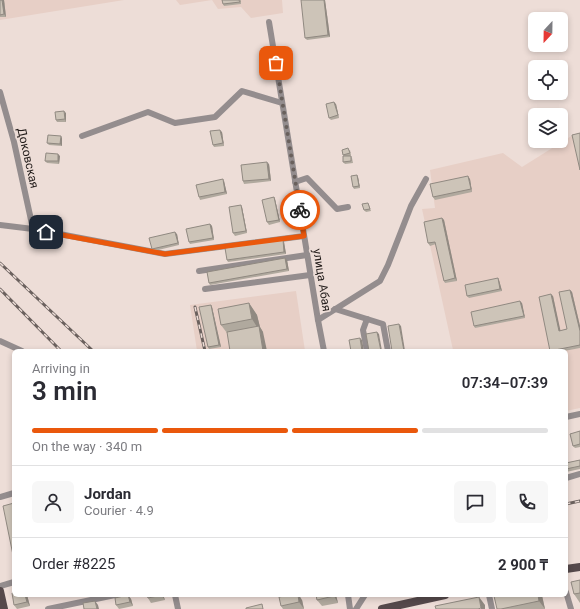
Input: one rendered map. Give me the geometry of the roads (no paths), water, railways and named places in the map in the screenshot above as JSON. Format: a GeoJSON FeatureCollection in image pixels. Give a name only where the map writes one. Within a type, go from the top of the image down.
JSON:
{"type":"FeatureCollection","features":[{"type":"Feature","properties":{"kind":"main road"},"geometry":{"type":"LineString","coordinates":[[568,570],[580,567]]}},
{"type":"Feature","properties":{"kind":"main road"},"geometry":{"type":"LineString","coordinates":[[0,590],[4,609]]}},
{"type":"Feature","properties":{"kind":"main road"},"geometry":{"type":"LineString","coordinates":[[382,609],[421,597]]}},
{"type":"Feature","properties":{"kind":"street","name":"улица Абая"},"geometry":{"type":"LineString","coordinates":[[269,22],[310,275],[324,349]]}},
{"type":"Feature","properties":{"kind":"street"},"geometry":{"type":"LineString","coordinates":[[82,136],[148,112],[175,123],[215,117],[242,91],[282,103]]}},
{"type":"Feature","properties":{"kind":"street","name":"Доковская"},"geometry":{"type":"LineString","coordinates":[[0,92],[14,142],[33,229]]}},
{"type":"Feature","properties":{"kind":"street"},"geometry":{"type":"LineString","coordinates":[[295,182],[307,178],[337,209],[348,207]]}},
{"type":"Feature","properties":{"kind":"street"},"geometry":{"type":"LineString","coordinates":[[318,320],[380,281],[388,265],[411,206],[426,179]]}},
{"type":"Feature","properties":{"kind":"street"},"geometry":{"type":"LineString","coordinates":[[0,225],[33,229],[165,254],[304,236]]}},
{"type":"Feature","properties":{"kind":"street"},"geometry":{"type":"LineString","coordinates":[[199,271],[307,255]]}},
{"type":"Feature","properties":{"kind":"street"},"geometry":{"type":"LineString","coordinates":[[205,289],[310,275]]}},
{"type":"Feature","properties":{"kind":"street"},"geometry":{"type":"LineString","coordinates":[[335,309],[383,324],[388,349]]}},
{"type":"Feature","properties":{"kind":"street"},"geometry":{"type":"LineString","coordinates":[[366,349],[363,330],[367,319]]}},
{"type":"Feature","properties":{"kind":"street"},"geometry":{"type":"LineString","coordinates":[[0,341],[18,349]]}},
{"type":"Feature","properties":{"kind":"street"},"geometry":{"type":"LineString","coordinates":[[568,417],[580,414]]}},
{"type":"Feature","properties":{"kind":"street"},"geometry":{"type":"LineString","coordinates":[[568,477],[580,474]]}},
{"type":"Feature","properties":{"kind":"street"},"geometry":{"type":"LineString","coordinates":[[0,497],[12,494]]}},
{"type":"Feature","properties":{"kind":"street"},"geometry":{"type":"LineString","coordinates":[[0,586],[12,583]]}},
{"type":"Feature","properties":{"kind":"street"},"geometry":{"type":"LineString","coordinates":[[48,609],[105,597]]}},
{"type":"Feature","properties":{"kind":"street"},"geometry":{"type":"LineString","coordinates":[[175,597],[178,609]]}},
{"type":"Feature","properties":{"kind":"street"},"geometry":{"type":"LineString","coordinates":[[348,597],[350,609]]}},
{"type":"Feature","properties":{"kind":"street"},"geometry":{"type":"LineString","coordinates":[[356,609],[364,597]]}},
{"type":"Feature","properties":{"kind":"street"},"geometry":{"type":"LineString","coordinates":[[490,597],[492,609]]}},
{"type":"Feature","properties":{"kind":"street"},"geometry":{"type":"LineString","coordinates":[[567,597],[571,609]]}},
{"type":"Feature","properties":{"kind":"railway"},"geometry":{"type":"LineString","coordinates":[[0,263],[91,349]]}},
{"type":"Feature","properties":{"kind":"railway"},"geometry":{"type":"LineString","coordinates":[[0,289],[59,349]]}},
{"type":"Feature","properties":{"kind":"railway"},"geometry":{"type":"LineString","coordinates":[[195,307],[205,349]]}},
{"type":"Feature","properties":{"kind":"railway"},"geometry":{"type":"LineString","coordinates":[[568,504],[580,501]]}}]}
